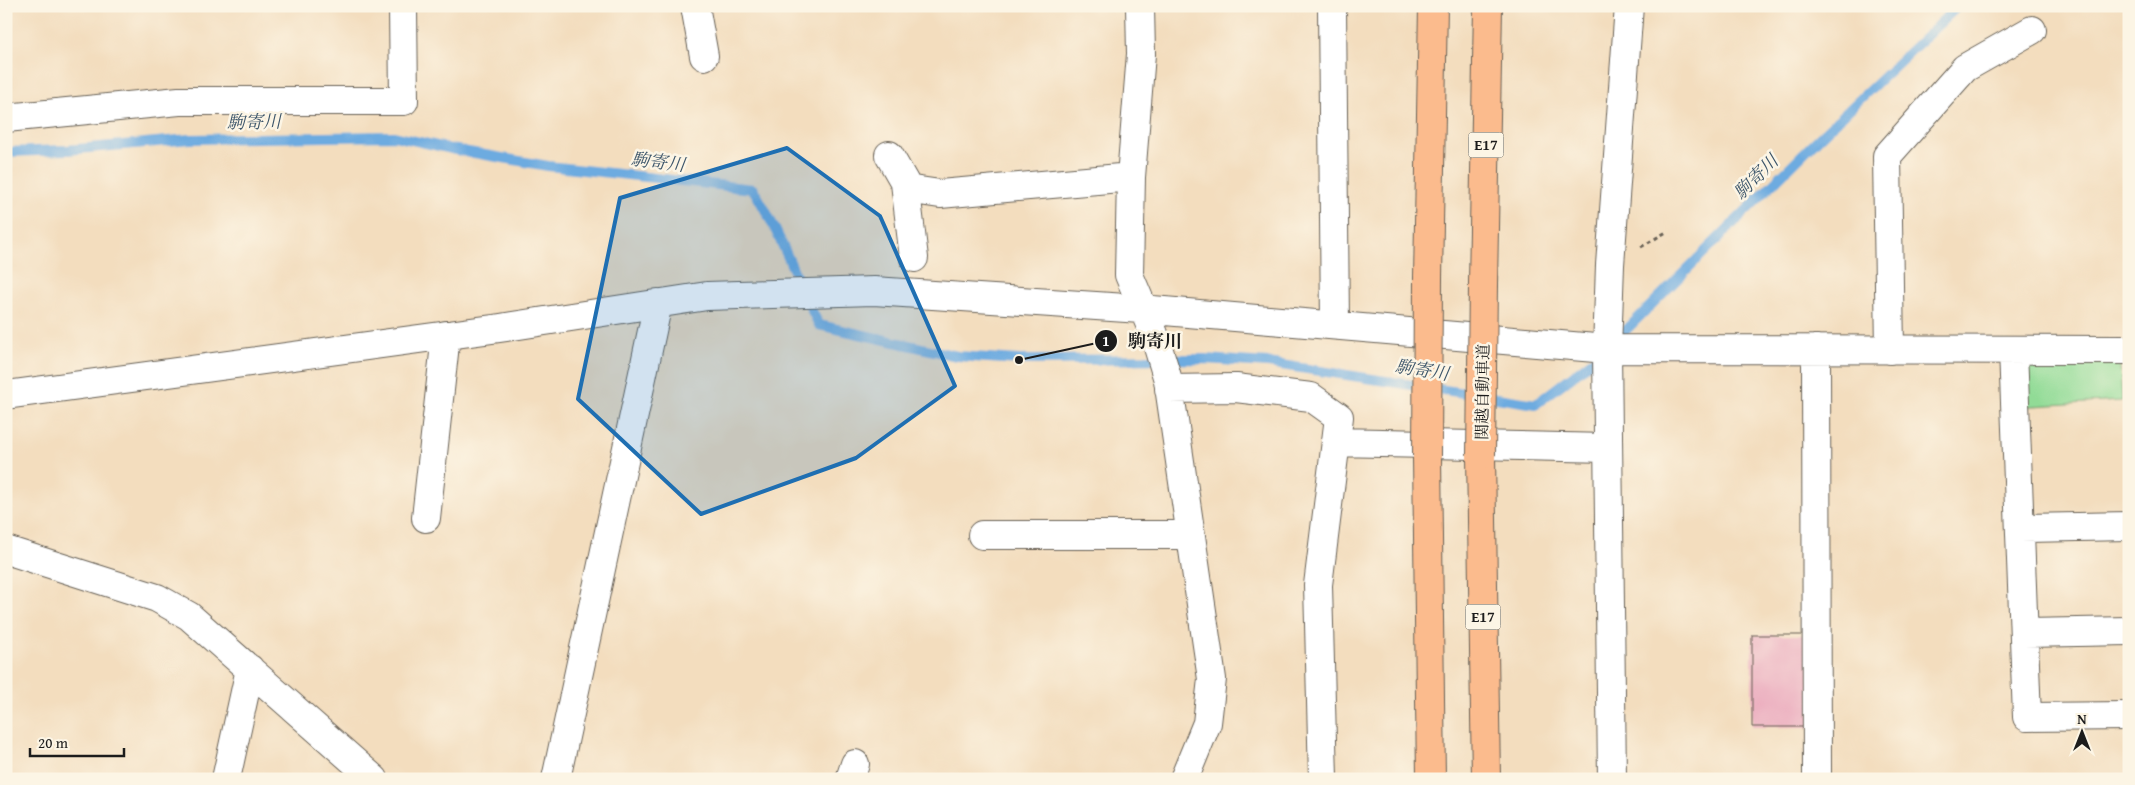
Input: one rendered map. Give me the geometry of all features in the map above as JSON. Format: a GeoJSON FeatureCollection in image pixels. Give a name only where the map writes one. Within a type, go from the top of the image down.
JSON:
{"type":"FeatureCollection","features":[{"type":"Feature","properties":{"kind":"highway"},"geometry":{"type":"LineString","coordinates":[[1431,779],[1427,456],[1433,6]]}},
{"type":"Feature","properties":{"kind":"highway","name":"関越自動車道"},"geometry":{"type":"LineString","coordinates":[[1486,779],[1481,455],[1488,6]]}},
{"type":"Feature","properties":{"kind":"street"},"geometry":{"type":"LineString","coordinates":[[6,118],[179,100],[404,101],[403,6]]}},
{"type":"Feature","properties":{"kind":"street"},"geometry":{"type":"LineString","coordinates":[[695,6],[704,56]]}},
{"type":"Feature","properties":{"kind":"street"},"geometry":{"type":"LineString","coordinates":[[1140,6],[1141,54],[1131,178],[1129,275],[1141,309],[1154,334],[1168,385],[1212,679],[1206,723],[1184,779]]}},
{"type":"Feature","properties":{"kind":"street"},"geometry":{"type":"LineString","coordinates":[[1332,6],[1335,325]]}},
{"type":"Feature","properties":{"kind":"street"},"geometry":{"type":"LineString","coordinates":[[1612,779],[1608,349],[1610,265],[1629,6]]}},
{"type":"Feature","properties":{"kind":"street"},"geometry":{"type":"LineString","coordinates":[[1890,350],[1887,156],[1965,68],[2032,30]]}},
{"type":"Feature","properties":{"kind":"street"},"geometry":{"type":"LineString","coordinates":[[889,155],[905,183],[914,258]]}},
{"type":"Feature","properties":{"kind":"street"},"geometry":{"type":"LineString","coordinates":[[906,189],[940,194],[1131,178]]}},
{"type":"Feature","properties":{"kind":"street"},"geometry":{"type":"LineString","coordinates":[[6,395],[446,335],[707,296],[874,291],[1141,309],[1608,349],[2129,350]]}},
{"type":"Feature","properties":{"kind":"street"},"geometry":{"type":"LineString","coordinates":[[556,779],[658,303]]}},
{"type":"Feature","properties":{"kind":"street"},"geometry":{"type":"LineString","coordinates":[[426,518],[446,335]]}},
{"type":"Feature","properties":{"kind":"street"},"geometry":{"type":"LineString","coordinates":[[1816,349],[1817,779]]}},
{"type":"Feature","properties":{"kind":"street"},"geometry":{"type":"LineString","coordinates":[[2013,350],[2027,717],[2129,716]]}},
{"type":"Feature","properties":{"kind":"street"},"geometry":{"type":"LineString","coordinates":[[1168,385],[1236,388],[1311,397],[1337,430],[1318,585],[1323,779]]}},
{"type":"Feature","properties":{"kind":"street"},"geometry":{"type":"LineString","coordinates":[[1337,430],[1608,448]]}},
{"type":"Feature","properties":{"kind":"street"},"geometry":{"type":"LineString","coordinates":[[2020,528],[2129,526]]}},
{"type":"Feature","properties":{"kind":"street"},"geometry":{"type":"LineString","coordinates":[[982,535],[1189,535]]}},
{"type":"Feature","properties":{"kind":"street"},"geometry":{"type":"LineString","coordinates":[[6,550],[156,598],[189,616],[374,779]]}},
{"type":"Feature","properties":{"kind":"street"},"geometry":{"type":"LineString","coordinates":[[2024,633],[2129,631]]}},
{"type":"Feature","properties":{"kind":"street"},"geometry":{"type":"LineString","coordinates":[[226,779],[250,669]]}},
{"type":"Feature","properties":{"kind":"highlighted area"},"geometry":{"type":"Polygon","coordinates":[[[787,148],[880,216],[955,386],[856,458],[701,514],[578,399],[620,198],[787,148]]]}},
{"type":"Feature","properties":{"kind":"green space"},"geometry":{"type":"Polygon","coordinates":[[[2024,350],[2119,350],[2122,401],[2015,407],[2024,350]]]}},
{"type":"Feature","properties":{"kind":"building"},"geometry":{"type":"Polygon","coordinates":[[[1752,635],[1815,635],[1815,727],[1752,727],[1752,635]]]}},
{"type":"Feature","properties":{"kind":"waterway","name":"駒寄川"},"geometry":{"type":"LineString","coordinates":[[1612,344],[1817,140],[1958,6]]}},
{"type":"Feature","properties":{"kind":"waterway","name":"駒寄川"},"geometry":{"type":"LineString","coordinates":[[6,152],[67,150],[190,139],[394,136],[451,149],[548,166],[753,189],[780,239],[819,325],[957,356],[1019,360],[1205,359],[1268,363],[1536,404],[1601,354]]}},
{"type":"Feature","properties":{"kind":"place","name":"駒寄川"},"geometry":{"type":"Point","coordinates":[1019,360]}}]}
